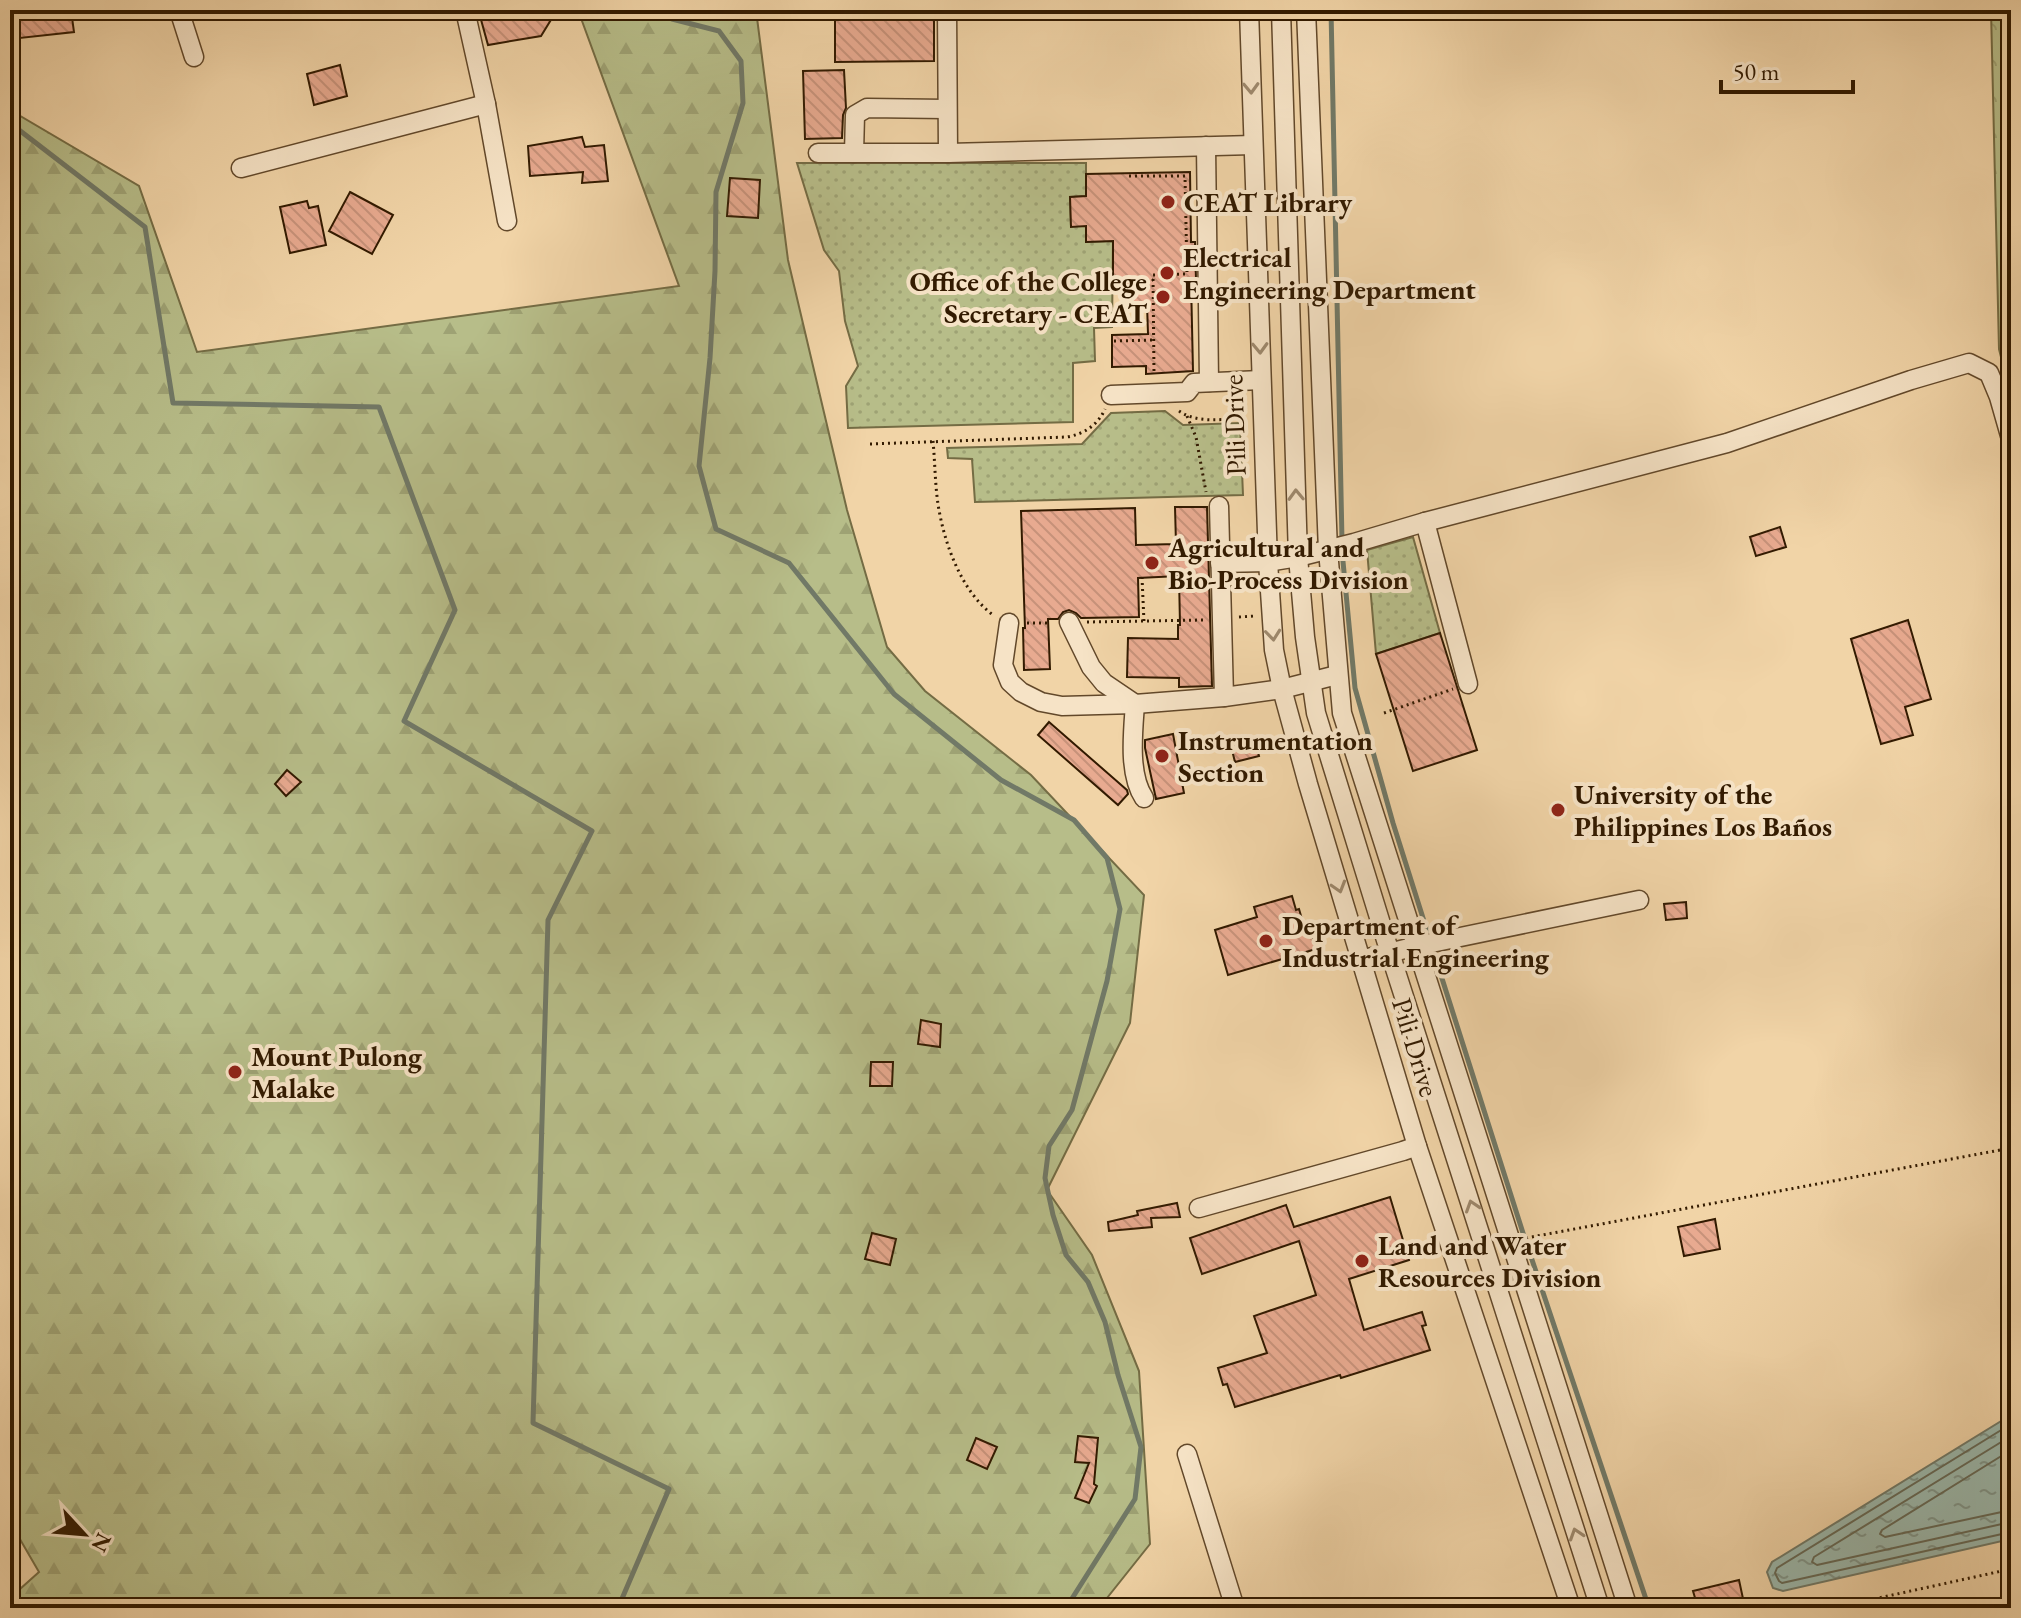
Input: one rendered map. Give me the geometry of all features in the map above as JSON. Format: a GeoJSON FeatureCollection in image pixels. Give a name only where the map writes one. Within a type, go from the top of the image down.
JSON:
{"type":"FeatureCollection","features":[{"type":"Feature","properties":{"kind":"street"},"geometry":{"type":"LineString","coordinates":[[179,10],[194,57]]}},
{"type":"Feature","properties":{"kind":"street"},"geometry":{"type":"LineString","coordinates":[[465,10],[507,221]]}},
{"type":"Feature","properties":{"kind":"street"},"geometry":{"type":"LineString","coordinates":[[947,10],[948,153]]}},
{"type":"Feature","properties":{"kind":"street","name":"Pili Drive"},"geometry":{"type":"LineString","coordinates":[[1249,10],[1268,562],[1274,650],[1282,689],[1360,960],[1417,1146],[1571,1608]]}},
{"type":"Feature","properties":{"kind":"street"},"geometry":{"type":"LineString","coordinates":[[1281,10],[1298,557],[1310,682],[1316,713],[1600,1608]]}},
{"type":"Feature","properties":{"kind":"street"},"geometry":{"type":"LineString","coordinates":[[1306,10],[1328,550],[1342,713],[1377,822],[1428,944],[1628,1608]]}},
{"type":"Feature","properties":{"kind":"street"},"geometry":{"type":"LineString","coordinates":[[241,168],[486,104]]}},
{"type":"Feature","properties":{"kind":"street"},"geometry":{"type":"LineString","coordinates":[[854,153],[855,115],[867,108],[946,109]]}},
{"type":"Feature","properties":{"kind":"street"},"geometry":{"type":"LineString","coordinates":[[818,153],[1253,145]]}},
{"type":"Feature","properties":{"kind":"street"},"geometry":{"type":"LineString","coordinates":[[1206,146],[1209,382]]}},
{"type":"Feature","properties":{"kind":"street"},"geometry":{"type":"LineString","coordinates":[[1220,563],[1268,562],[1328,550],[1727,443],[1969,363],[1989,373],[2011,439]]}},
{"type":"Feature","properties":{"kind":"street"},"geometry":{"type":"LineString","coordinates":[[1111,395],[1187,392],[1194,383],[1261,380]]}},
{"type":"Feature","properties":{"kind":"street"},"geometry":{"type":"LineString","coordinates":[[1219,511],[1224,697]]}},
{"type":"Feature","properties":{"kind":"street"},"geometry":{"type":"LineString","coordinates":[[1425,522],[1468,684]]}},
{"type":"Feature","properties":{"kind":"street"},"geometry":{"type":"LineString","coordinates":[[1069,622],[1091,667],[1104,683],[1135,704]]}},
{"type":"Feature","properties":{"kind":"street"},"geometry":{"type":"LineString","coordinates":[[1009,623],[1003,665],[1010,682],[1021,692],[1041,702],[1062,706],[1224,697],[1282,689],[1337,675]]}},
{"type":"Feature","properties":{"kind":"street"},"geometry":{"type":"LineString","coordinates":[[1135,704],[1132,752],[1139,791],[1144,798]]}},
{"type":"Feature","properties":{"kind":"street"},"geometry":{"type":"LineString","coordinates":[[1351,829],[1377,822]]}},
{"type":"Feature","properties":{"kind":"street"},"geometry":{"type":"LineString","coordinates":[[1360,960],[1639,900]]}},
{"type":"Feature","properties":{"kind":"street"},"geometry":{"type":"LineString","coordinates":[[1199,1208],[1417,1146]]}},
{"type":"Feature","properties":{"kind":"street"},"geometry":{"type":"LineString","coordinates":[[1187,1454],[1235,1608]]}},
{"type":"Feature","properties":{"kind":"path"},"geometry":{"type":"LineString","coordinates":[[1129,176],[1185,176],[1187,274],[1153,275],[1158,393],[1191,421],[1205,489],[1219,511]]}},
{"type":"Feature","properties":{"kind":"path"},"geometry":{"type":"LineString","coordinates":[[1116,281],[1153,280]]}},
{"type":"Feature","properties":{"kind":"path"},"geometry":{"type":"LineString","coordinates":[[1114,341],[1154,340]]}},
{"type":"Feature","properties":{"kind":"path"},"geometry":{"type":"LineString","coordinates":[[870,444],[1076,436],[1102,417],[1111,395]]}},
{"type":"Feature","properties":{"kind":"path"},"geometry":{"type":"LineString","coordinates":[[1187,416],[1205,420],[1245,418]]}},
{"type":"Feature","properties":{"kind":"path"},"geometry":{"type":"LineString","coordinates":[[933,441],[938,504],[944,530],[971,593],[995,616],[1009,623],[1144,622],[1271,615]]}},
{"type":"Feature","properties":{"kind":"path"},"geometry":{"type":"LineString","coordinates":[[1142,577],[1144,622]]}},
{"type":"Feature","properties":{"kind":"path"},"geometry":{"type":"LineString","coordinates":[[1384,713],[1468,684]]}},
{"type":"Feature","properties":{"kind":"path"},"geometry":{"type":"LineString","coordinates":[[1539,1235],[2011,1148]]}},
{"type":"Feature","properties":{"kind":"path"},"geometry":{"type":"LineString","coordinates":[[1833,1608],[2011,1569]]}},
{"type":"Feature","properties":{"kind":"green space"},"geometry":{"type":"Polygon","coordinates":[[[578,10],[756,10],[788,260],[847,510],[887,647],[925,691],[1031,775],[1144,895],[1130,1023],[1047,1190],[1092,1255],[1139,1371],[1150,1544],[1099,1608],[10,1608],[10,1598],[39,1572],[10,1522],[10,110],[139,186],[197,352],[679,286],[578,10]]]}},
{"type":"Feature","properties":{"kind":"green space"},"geometry":{"type":"Polygon","coordinates":[[[1991,10],[2011,10],[2011,397],[1999,349],[1991,10]]]}},
{"type":"Feature","properties":{"kind":"green space"},"geometry":{"type":"Polygon","coordinates":[[[797,163],[1086,163],[1086,196],[1070,197],[1071,226],[1086,226],[1086,242],[1113,241],[1112,327],[1094,328],[1095,361],[1073,363],[1073,422],[848,428],[846,386],[858,366],[845,321],[839,271],[824,250],[797,163]]]}},
{"type":"Feature","properties":{"kind":"green space"},"geometry":{"type":"Polygon","coordinates":[[[1165,411],[1183,425],[1240,423],[1243,495],[975,502],[972,459],[948,458],[947,448],[1082,444],[1111,413],[1165,411]]]}},
{"type":"Feature","properties":{"kind":"green space"},"geometry":{"type":"Polygon","coordinates":[[[1413,537],[1440,633],[1376,654],[1367,550],[1413,537]]]}},
{"type":"Feature","properties":{"kind":"water"},"geometry":{"type":"Polygon","coordinates":[[[2011,1415],[2011,1539],[1783,1591],[1773,1588],[1767,1572],[1772,1562],[2011,1415]]]}},
{"type":"Feature","properties":{"kind":"building"},"geometry":{"type":"Polygon","coordinates":[[[17,10],[71,10],[74,32],[20,38],[17,10]]]}},
{"type":"Feature","properties":{"kind":"building"},"geometry":{"type":"Polygon","coordinates":[[[511,10],[557,10],[541,36],[488,45],[480,16],[508,15],[511,10]]]}},
{"type":"Feature","properties":{"kind":"building"},"geometry":{"type":"Polygon","coordinates":[[[835,10],[934,10],[934,61],[835,62],[835,10]]]}},
{"type":"Feature","properties":{"kind":"building"},"geometry":{"type":"Polygon","coordinates":[[[340,65],[347,96],[314,105],[307,74],[340,65]]]}},
{"type":"Feature","properties":{"kind":"building"},"geometry":{"type":"Polygon","coordinates":[[[844,70],[846,108],[842,138],[805,139],[803,71],[844,70]]]}},
{"type":"Feature","properties":{"kind":"building"},"geometry":{"type":"Polygon","coordinates":[[[582,137],[585,147],[604,145],[608,181],[582,183],[583,172],[530,176],[528,146],[582,137]]]}},
{"type":"Feature","properties":{"kind":"building","name":"Electrical Engineering Department"},"geometry":{"type":"Polygon","coordinates":[[[1190,172],[1191,242],[1195,242],[1196,280],[1191,280],[1193,371],[1146,374],[1146,366],[1112,367],[1112,335],[1148,334],[1147,304],[1128,304],[1128,290],[1113,291],[1113,241],[1086,242],[1086,226],[1071,227],[1070,197],[1086,196],[1086,174],[1190,172]]]}},
{"type":"Feature","properties":{"kind":"building"},"geometry":{"type":"Polygon","coordinates":[[[730,178],[760,180],[758,218],[727,216],[730,178]]]}},
{"type":"Feature","properties":{"kind":"building"},"geometry":{"type":"Polygon","coordinates":[[[350,192],[393,215],[372,254],[329,231],[350,192]]]}},
{"type":"Feature","properties":{"kind":"building"},"geometry":{"type":"Polygon","coordinates":[[[307,201],[309,208],[318,206],[326,245],[290,253],[280,207],[307,201]]]}},
{"type":"Feature","properties":{"kind":"building","name":"Agricultural and Bio-Process Division"},"geometry":{"type":"Polygon","coordinates":[[[1175,507],[1207,507],[1212,686],[1179,687],[1179,678],[1127,677],[1128,638],[1178,639],[1179,576],[1138,578],[1139,617],[1081,618],[1069,610],[1058,619],[1048,619],[1050,669],[1024,670],[1021,511],[1135,508],[1136,545],[1176,544],[1175,507]]]}},
{"type":"Feature","properties":{"kind":"building"},"geometry":{"type":"Polygon","coordinates":[[[1780,527],[1786,547],[1756,556],[1750,537],[1780,527]]]}},
{"type":"Feature","properties":{"kind":"building"},"geometry":{"type":"Polygon","coordinates":[[[1908,620],[1931,699],[1905,707],[1913,735],[1881,744],[1851,639],[1908,620]]]}},
{"type":"Feature","properties":{"kind":"building"},"geometry":{"type":"Polygon","coordinates":[[[1440,633],[1477,750],[1413,771],[1376,654],[1440,633]]]}},
{"type":"Feature","properties":{"kind":"building"},"geometry":{"type":"Polygon","coordinates":[[[1049,722],[1127,790],[1128,794],[1118,805],[1038,735],[1049,722]]]}},
{"type":"Feature","properties":{"kind":"building","name":"Instrumentation Section"},"geometry":{"type":"Polygon","coordinates":[[[1173,734],[1184,793],[1156,799],[1145,740],[1173,734]]]}},
{"type":"Feature","properties":{"kind":"building"},"geometry":{"type":"Polygon","coordinates":[[[1255,740],[1259,756],[1235,762],[1231,746],[1255,740]]]}},
{"type":"Feature","properties":{"kind":"building"},"geometry":{"type":"Polygon","coordinates":[[[287,770],[301,782],[286,796],[275,784],[287,770]]]}},
{"type":"Feature","properties":{"kind":"building","name":"Department of Industrial Engineering"},"geometry":{"type":"Polygon","coordinates":[[[1292,896],[1306,933],[1311,932],[1316,949],[1228,975],[1215,930],[1257,917],[1254,907],[1292,896]]]}},
{"type":"Feature","properties":{"kind":"building"},"geometry":{"type":"Polygon","coordinates":[[[1686,902],[1687,918],[1666,920],[1664,904],[1686,902]]]}},
{"type":"Feature","properties":{"kind":"building"},"geometry":{"type":"Polygon","coordinates":[[[921,1020],[941,1024],[940,1047],[918,1044],[921,1020]]]}},
{"type":"Feature","properties":{"kind":"building"},"geometry":{"type":"Polygon","coordinates":[[[871,1062],[893,1062],[892,1086],[870,1086],[871,1062]]]}},
{"type":"Feature","properties":{"kind":"building"},"geometry":{"type":"Polygon","coordinates":[[[1390,1197],[1409,1260],[1349,1279],[1364,1330],[1422,1312],[1426,1325],[1422,1326],[1430,1350],[1235,1407],[1218,1368],[1267,1353],[1254,1316],[1316,1295],[1299,1241],[1202,1274],[1190,1238],[1286,1205],[1294,1227],[1390,1197]]]}},
{"type":"Feature","properties":{"kind":"building"},"geometry":{"type":"Polygon","coordinates":[[[1177,1203],[1180,1217],[1151,1218],[1152,1227],[1109,1231],[1108,1222],[1138,1215],[1137,1211],[1177,1203]]]}},
{"type":"Feature","properties":{"kind":"building"},"geometry":{"type":"Polygon","coordinates":[[[1715,1219],[1720,1249],[1684,1256],[1678,1227],[1715,1219]]]}},
{"type":"Feature","properties":{"kind":"building"},"geometry":{"type":"Polygon","coordinates":[[[872,1233],[896,1239],[890,1265],[865,1259],[872,1233]]]}},
{"type":"Feature","properties":{"kind":"building"},"geometry":{"type":"Polygon","coordinates":[[[1078,1436],[1098,1438],[1094,1484],[1097,1486],[1089,1503],[1075,1498],[1089,1463],[1075,1462],[1078,1436]]]}},
{"type":"Feature","properties":{"kind":"building"},"geometry":{"type":"Polygon","coordinates":[[[976,1438],[997,1447],[987,1469],[967,1460],[976,1438]]]}},
{"type":"Feature","properties":{"kind":"building"},"geometry":{"type":"Polygon","coordinates":[[[1739,1580],[1745,1608],[1698,1608],[1693,1591],[1739,1580]]]}},
{"type":"Feature","properties":{"kind":"waterway"},"geometry":{"type":"LineString","coordinates":[[654,10],[672,19],[719,31],[741,61],[743,103],[716,192],[710,358],[699,466],[716,529],[789,563],[894,694],[1001,780],[1074,820],[1107,858],[1120,909],[1107,981],[1072,1110],[1049,1146],[1045,1178],[1066,1255],[1088,1282],[1105,1322],[1141,1447],[1135,1499],[1066,1608]]}},
{"type":"Feature","properties":{"kind":"waterway"},"geometry":{"type":"LineString","coordinates":[[1331,10],[1342,541]]}},
{"type":"Feature","properties":{"kind":"waterway"},"geometry":{"type":"LineString","coordinates":[[10,123],[145,227],[173,403],[379,407],[455,610],[404,721],[592,831],[548,920],[533,1423],[669,1489],[618,1608]]}},
{"type":"Feature","properties":{"kind":"waterway"},"geometry":{"type":"LineString","coordinates":[[1342,551],[1355,688],[1429,937]]}},
{"type":"Feature","properties":{"kind":"waterway"},"geometry":{"type":"LineString","coordinates":[[1432,947],[1523,1233],[1649,1608]]}},
{"type":"Feature","properties":{"kind":"place","name":"CEAT Library"},"geometry":{"type":"Point","coordinates":[1168,202]}},
{"type":"Feature","properties":{"kind":"place","name":"Electrical Engineering Department"},"geometry":{"type":"Point","coordinates":[1167,273]}},
{"type":"Feature","properties":{"kind":"place","name":"Office of the College Secretary - CEAT"},"geometry":{"type":"Point","coordinates":[1163,297]}},
{"type":"Feature","properties":{"kind":"place","name":"Agricultural and Bio-Process Division"},"geometry":{"type":"Point","coordinates":[1152,563]}},
{"type":"Feature","properties":{"kind":"place","name":"Instrumentation Section"},"geometry":{"type":"Point","coordinates":[1162,756]}},
{"type":"Feature","properties":{"kind":"place","name":"University of the Philippines Los Baños"},"geometry":{"type":"Point","coordinates":[1558,810]}},
{"type":"Feature","properties":{"kind":"place","name":"Department of Industrial Engineering"},"geometry":{"type":"Point","coordinates":[1266,941]}},
{"type":"Feature","properties":{"kind":"place","name":"Mount Pulong Malake"},"geometry":{"type":"Point","coordinates":[235,1072]}},
{"type":"Feature","properties":{"kind":"place","name":"Land and Water Resources Division"},"geometry":{"type":"Point","coordinates":[1362,1261]}}]}
